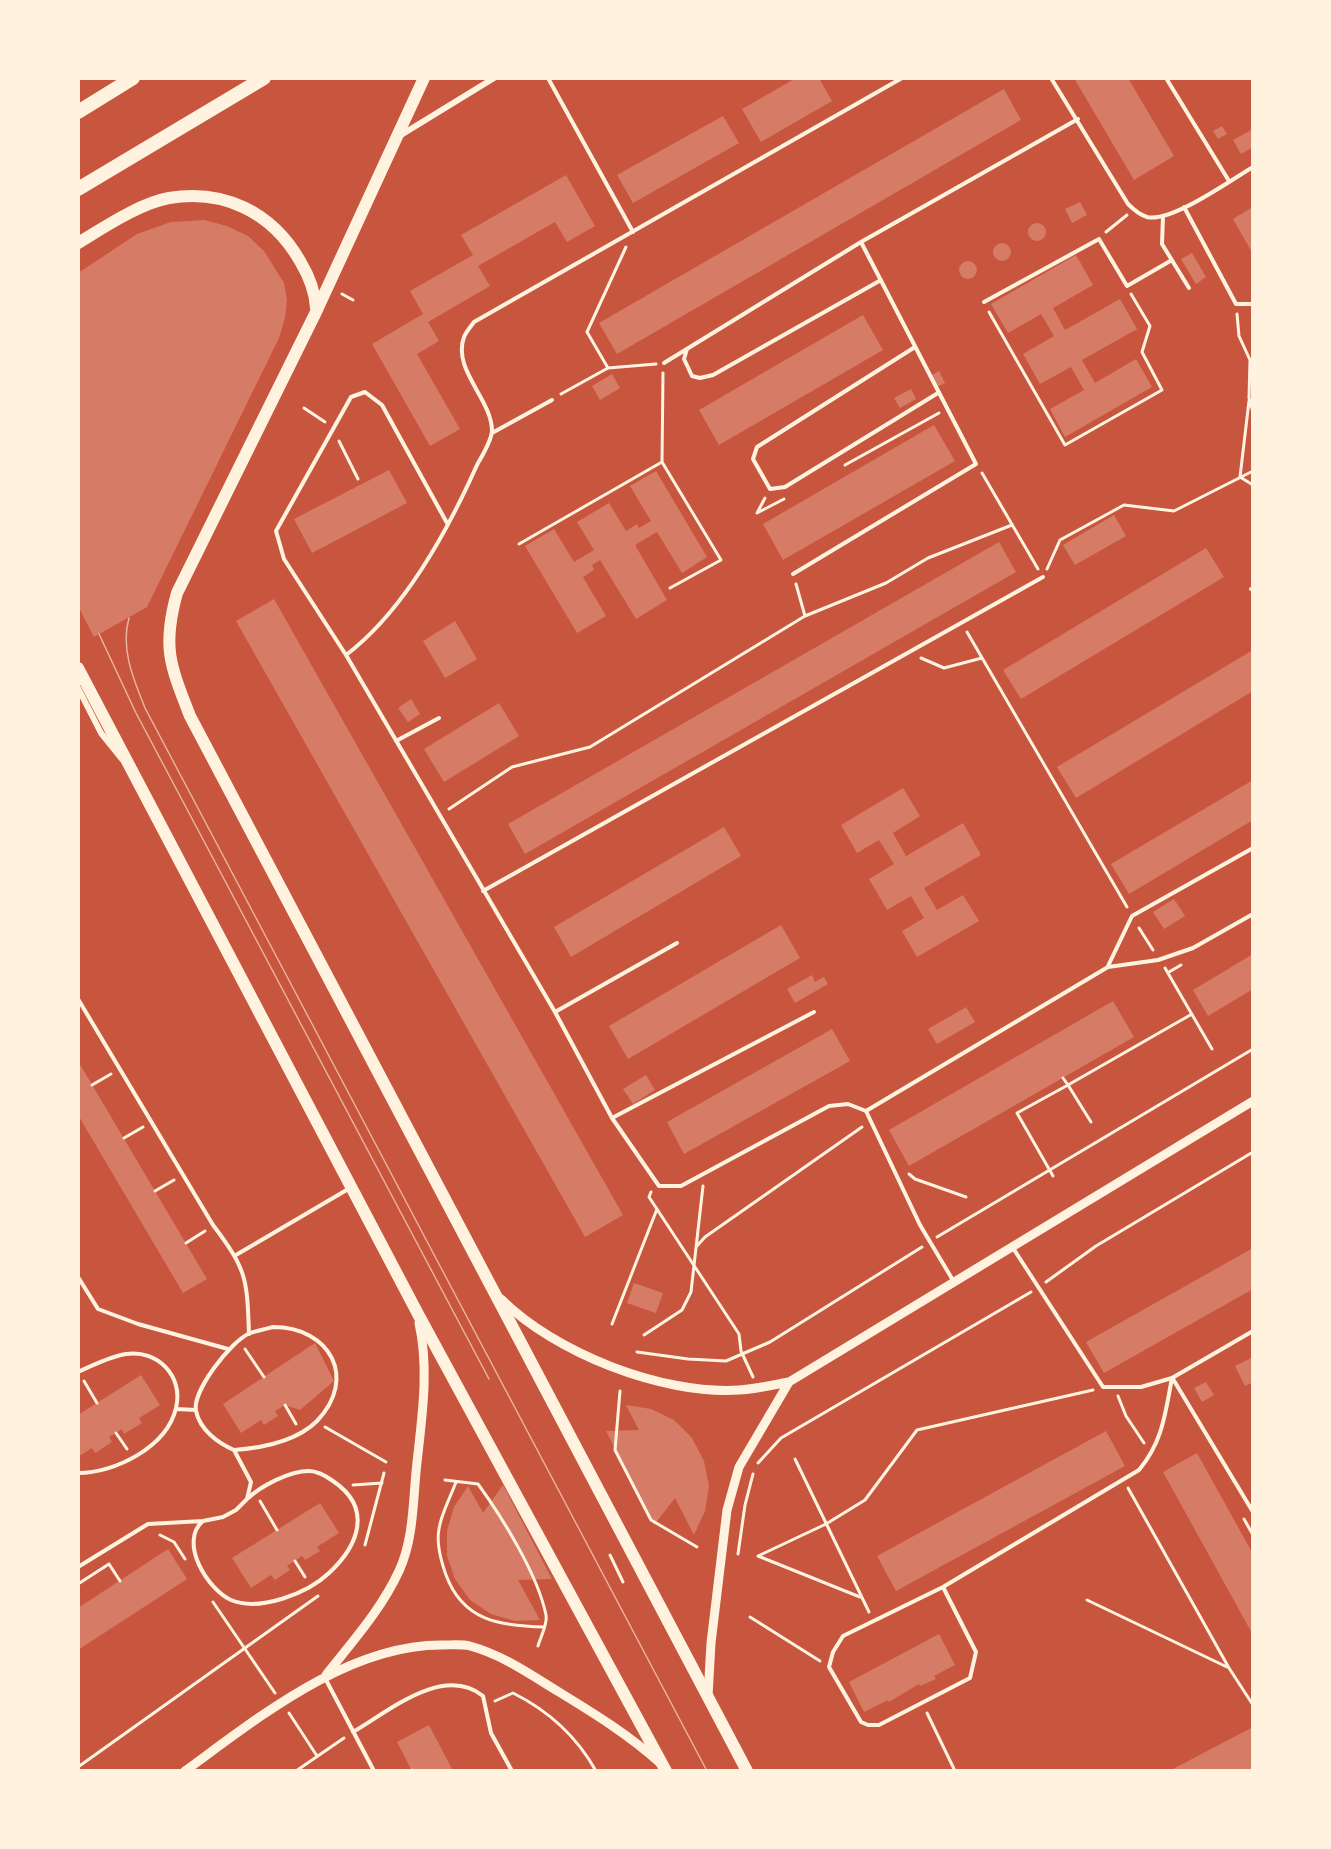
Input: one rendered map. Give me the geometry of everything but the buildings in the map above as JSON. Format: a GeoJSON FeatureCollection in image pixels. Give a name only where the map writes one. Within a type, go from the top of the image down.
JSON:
{"type":"FeatureCollection","features":[{"type":"Feature","properties":{"kind":"highway"},"geometry":{"type":"LineString","coordinates":[[78,112],[133,78]]}},
{"type":"Feature","properties":{"kind":"highway"},"geometry":{"type":"LineString","coordinates":[[78,189],[264,78]]}},
{"type":"Feature","properties":{"kind":"main road"},"geometry":{"type":"LineString","coordinates":[[424,78],[316,312],[177,593],[168,627],[172,669],[190,716],[747,1771]]}},
{"type":"Feature","properties":{"kind":"main road"},"geometry":{"type":"LineString","coordinates":[[78,243],[129,214],[167,198],[203,196],[227,200],[247,207],[270,221],[291,245],[315,293],[316,312]]}},
{"type":"Feature","properties":{"kind":"main road"},"geometry":{"type":"LineString","coordinates":[[78,668],[126,764],[418,1314],[664,1769]]}},
{"type":"Feature","properties":{"kind":"street"},"geometry":{"type":"LineString","coordinates":[[395,139],[494,78]]}},
{"type":"Feature","properties":{"kind":"street"},"geometry":{"type":"LineString","coordinates":[[78,688],[101,733],[126,764]]}},
{"type":"Feature","properties":{"kind":"street"},"geometry":{"type":"LineString","coordinates":[[491,1289],[522,1320],[547,1336],[628,1372],[681,1387],[739,1390],[789,1382],[1253,1101]]}},
{"type":"Feature","properties":{"kind":"street"},"geometry":{"type":"LineString","coordinates":[[324,1677],[384,1600],[400,1569],[408,1541],[425,1366],[418,1314]]}},
{"type":"Feature","properties":{"kind":"street"},"geometry":{"type":"LineString","coordinates":[[708,1699],[711,1643],[727,1510],[739,1467],[789,1382]]}},
{"type":"Feature","properties":{"kind":"street"},"geometry":{"type":"LineString","coordinates":[[185,1771],[324,1677],[408,1648],[468,1646],[495,1654],[614,1726],[664,1769]]}},
{"type":"Feature","properties":{"kind":"lane"},"geometry":{"type":"LineString","coordinates":[[548,78],[633,232]]}},
{"type":"Feature","properties":{"kind":"lane"},"geometry":{"type":"LineString","coordinates":[[492,433],[485,404],[463,357],[464,337],[474,322],[902,78]]}},
{"type":"Feature","properties":{"kind":"lane"},"geometry":{"type":"LineString","coordinates":[[1051,78],[1135,210],[1148,217],[1162,216],[1184,207],[1253,167]]}},
{"type":"Feature","properties":{"kind":"lane"},"geometry":{"type":"LineString","coordinates":[[1166,78],[1229,181]]}},
{"type":"Feature","properties":{"kind":"lane"},"geometry":{"type":"LineString","coordinates":[[664,363],[861,242],[1078,119]]}},
{"type":"Feature","properties":{"kind":"lane"},"geometry":{"type":"LineString","coordinates":[[1184,207],[1236,304],[1253,304]]}},
{"type":"Feature","properties":{"kind":"lane"},"geometry":{"type":"LineString","coordinates":[[1162,216],[1162,244],[1189,288]]}},
{"type":"Feature","properties":{"kind":"lane"},"geometry":{"type":"LineString","coordinates":[[984,302],[1099,239],[1127,286],[1172,260]]}},
{"type":"Feature","properties":{"kind":"lane"},"geometry":{"type":"LineString","coordinates":[[793,574],[976,464],[861,242]]}},
{"type":"Feature","properties":{"kind":"lane"},"geometry":{"type":"LineString","coordinates":[[687,348],[684,359],[692,376],[700,378],[713,375],[881,280]]}},
{"type":"Feature","properties":{"kind":"lane"},"geometry":{"type":"LineString","coordinates":[[915,347],[757,447],[753,459],[770,489],[785,487],[938,393]]}},
{"type":"Feature","properties":{"kind":"lane"},"geometry":{"type":"LineString","coordinates":[[447,523],[382,405],[365,392],[351,397],[276,531],[284,559],[346,656],[396,741],[555,1012],[612,1118],[659,1186],[670,1188],[681,1186],[829,1106],[848,1104],[866,1111],[930,1241],[954,1282]]}},
{"type":"Feature","properties":{"kind":"lane"},"geometry":{"type":"LineString","coordinates":[[346,656],[361,644],[394,608],[416,579],[465,494],[492,433],[552,400]]}},
{"type":"Feature","properties":{"kind":"lane"},"geometry":{"type":"LineString","coordinates":[[483,891],[1043,577]]}},
{"type":"Feature","properties":{"kind":"lane"},"geometry":{"type":"LineString","coordinates":[[396,741],[439,718]]}},
{"type":"Feature","properties":{"kind":"lane"},"geometry":{"type":"LineString","coordinates":[[1108,967],[1132,916],[1253,848]]}},
{"type":"Feature","properties":{"kind":"lane"},"geometry":{"type":"LineString","coordinates":[[866,1111],[1108,967],[1158,960],[1193,948],[1253,914]]}},
{"type":"Feature","properties":{"kind":"lane"},"geometry":{"type":"LineString","coordinates":[[555,1012],[677,944]]}},
{"type":"Feature","properties":{"kind":"lane"},"geometry":{"type":"LineString","coordinates":[[78,999],[213,1225],[236,1255],[243,1270],[247,1290],[249,1334]]}},
{"type":"Feature","properties":{"kind":"lane"},"geometry":{"type":"LineString","coordinates":[[612,1118],[814,1012]]}},
{"type":"Feature","properties":{"kind":"lane"},"geometry":{"type":"LineString","coordinates":[[236,1255],[351,1188]]}},
{"type":"Feature","properties":{"kind":"lane"},"geometry":{"type":"LineString","coordinates":[[1013,1247],[1103,1387],[1142,1387],[1172,1378],[1253,1331]]}},
{"type":"Feature","properties":{"kind":"lane"},"geometry":{"type":"LineString","coordinates":[[78,1277],[98,1309],[138,1324],[228,1349]]}},
{"type":"Feature","properties":{"kind":"lane"},"geometry":{"type":"LineString","coordinates":[[195,1410],[208,1379],[228,1349],[249,1334],[273,1328],[295,1329],[314,1336],[326,1347],[332,1359],[336,1377],[328,1407],[316,1422],[301,1432],[269,1444],[234,1450]]}},
{"type":"Feature","properties":{"kind":"lane"},"geometry":{"type":"LineString","coordinates":[[78,1372],[104,1360],[126,1354],[143,1354],[161,1361],[171,1373],[177,1391],[176,1408],[157,1437],[133,1458],[108,1470],[78,1473]]}},
{"type":"Feature","properties":{"kind":"lane"},"geometry":{"type":"LineString","coordinates":[[943,1587],[976,1652],[970,1678],[879,1725],[868,1725],[861,1722],[829,1667],[833,1653],[843,1636],[943,1587],[1139,1470],[1152,1454],[1161,1434],[1172,1378]]}},
{"type":"Feature","properties":{"kind":"lane"},"geometry":{"type":"LineString","coordinates":[[1172,1378],[1253,1512]]}},
{"type":"Feature","properties":{"kind":"lane"},"geometry":{"type":"LineString","coordinates":[[176,1408],[195,1410]]}},
{"type":"Feature","properties":{"kind":"lane"},"geometry":{"type":"LineString","coordinates":[[195,1410],[211,1436],[234,1450],[251,1482],[247,1499]]}},
{"type":"Feature","properties":{"kind":"lane"},"geometry":{"type":"LineString","coordinates":[[78,1567],[142,1527],[165,1522],[203,1521],[223,1517],[255,1492],[287,1477],[309,1471],[323,1474],[340,1486],[352,1500],[359,1520],[355,1537],[347,1552],[328,1574],[315,1583],[275,1599],[242,1603],[219,1593],[196,1559],[194,1550],[196,1527],[203,1521]]}},
{"type":"Feature","properties":{"kind":"lane"},"geometry":{"type":"LineString","coordinates":[[324,1677],[374,1771]]}},
{"type":"Feature","properties":{"kind":"lane"},"geometry":{"type":"LineString","coordinates":[[353,1732],[421,1693],[449,1685],[464,1685],[483,1696],[491,1733],[512,1771]]}},
{"type":"Feature","properties":{"kind":"path"},"geometry":{"type":"LineString","coordinates":[[1099,239],[1119,220],[1135,210]]}},
{"type":"Feature","properties":{"kind":"path"},"geometry":{"type":"LineString","coordinates":[[608,368],[587,332],[633,232]]}},
{"type":"Feature","properties":{"kind":"path"},"geometry":{"type":"LineString","coordinates":[[328,286],[353,300]]}},
{"type":"Feature","properties":{"kind":"path"},"geometry":{"type":"LineString","coordinates":[[984,302],[1065,445],[1162,390],[1142,352],[1150,326],[1127,286]]}},
{"type":"Feature","properties":{"kind":"path"},"geometry":{"type":"LineString","coordinates":[[1236,304],[1239,336],[1253,363]]}},
{"type":"Feature","properties":{"kind":"path"},"geometry":{"type":"LineString","coordinates":[[1240,477],[1250,398],[1250,360]]}},
{"type":"Feature","properties":{"kind":"path"},"geometry":{"type":"LineString","coordinates":[[552,400],[608,368],[664,363]]}},
{"type":"Feature","properties":{"kind":"path"},"geometry":{"type":"LineString","coordinates":[[663,384],[662,462],[721,560],[670,588]]}},
{"type":"Feature","properties":{"kind":"path"},"geometry":{"type":"LineString","coordinates":[[1250,398],[1253,412]]}},
{"type":"Feature","properties":{"kind":"path"},"geometry":{"type":"LineString","coordinates":[[519,544],[662,462]]}},
{"type":"Feature","properties":{"kind":"path"},"geometry":{"type":"LineString","coordinates":[[976,464],[1043,577]]}},
{"type":"Feature","properties":{"kind":"path"},"geometry":{"type":"LineString","coordinates":[[1043,577],[1060,540],[1124,505],[1174,511],[1253,471]]}},
{"type":"Feature","properties":{"kind":"path"},"geometry":{"type":"LineString","coordinates":[[1240,477],[1253,485]]}},
{"type":"Feature","properties":{"kind":"path"},"geometry":{"type":"LineString","coordinates":[[440,816],[512,766],[590,747],[805,616],[886,583],[928,558],[1012,525]]}},
{"type":"Feature","properties":{"kind":"path"},"geometry":{"type":"LineString","coordinates":[[793,574],[805,616]]}},
{"type":"Feature","properties":{"kind":"path"},"geometry":{"type":"LineString","coordinates":[[962,623],[1158,960],[1169,972],[1212,1049]]}},
{"type":"Feature","properties":{"kind":"path"},"geometry":{"type":"LineString","coordinates":[[908,653],[944,668],[982,658]]}},
{"type":"Feature","properties":{"kind":"path"},"geometry":{"type":"LineString","coordinates":[[1017,1113],[1192,1014]]}},
{"type":"Feature","properties":{"kind":"path"},"geometry":{"type":"LineString","coordinates":[[637,1352],[688,1359],[726,1360],[770,1342],[930,1241],[1253,1049]]}},
{"type":"Feature","properties":{"kind":"path"},"geometry":{"type":"LineString","coordinates":[[92,1085],[120,1069]]}},
{"type":"Feature","properties":{"kind":"path"},"geometry":{"type":"LineString","coordinates":[[1063,1078],[1091,1122]]}},
{"type":"Feature","properties":{"kind":"path"},"geometry":{"type":"LineString","coordinates":[[1013,1106],[1053,1176]]}},
{"type":"Feature","properties":{"kind":"path"},"geometry":{"type":"LineString","coordinates":[[124,1138],[151,1121]]}},
{"type":"Feature","properties":{"kind":"path"},"geometry":{"type":"LineString","coordinates":[[696,1247],[705,1237],[870,1121]]}},
{"type":"Feature","properties":{"kind":"path"},"geometry":{"type":"LineString","coordinates":[[738,1554],[745,1505],[754,1467],[781,1438],[1039,1287],[1096,1246],[1253,1152]]}},
{"type":"Feature","properties":{"kind":"path"},"geometry":{"type":"LineString","coordinates":[[908,1173],[915,1179],[966,1197]]}},
{"type":"Feature","properties":{"kind":"path"},"geometry":{"type":"LineString","coordinates":[[155,1191],[183,1174]]}},
{"type":"Feature","properties":{"kind":"path"},"geometry":{"type":"LineString","coordinates":[[644,1335],[682,1310],[691,1292],[704,1174]]}},
{"type":"Feature","properties":{"kind":"path"},"geometry":{"type":"LineString","coordinates":[[656,1181],[649,1197],[739,1334],[742,1353],[758,1387]]}},
{"type":"Feature","properties":{"kind":"path"},"geometry":{"type":"LineString","coordinates":[[612,1324],[657,1209]]}},
{"type":"Feature","properties":{"kind":"path"},"geometry":{"type":"LineString","coordinates":[[186,1243],[213,1225]]}},
{"type":"Feature","properties":{"kind":"path"},"geometry":{"type":"LineString","coordinates":[[1047,1281],[1053,1290]]}},
{"type":"Feature","properties":{"kind":"path"},"geometry":{"type":"LineString","coordinates":[[239,1340],[264,1377]]}},
{"type":"Feature","properties":{"kind":"path"},"geometry":{"type":"LineString","coordinates":[[78,1372],[97,1403]]}},
{"type":"Feature","properties":{"kind":"path"},"geometry":{"type":"LineString","coordinates":[[862,1597],[759,1556],[826,1524],[865,1500],[917,1430],[1103,1387]]}},
{"type":"Feature","properties":{"kind":"path"},"geometry":{"type":"LineString","coordinates":[[1115,1387],[1126,1416],[1152,1454]]}},
{"type":"Feature","properties":{"kind":"path"},"geometry":{"type":"LineString","coordinates":[[620,1391],[615,1449],[651,1520],[697,1547]]}},
{"type":"Feature","properties":{"kind":"path"},"geometry":{"type":"LineString","coordinates":[[285,1405],[301,1432]]}},
{"type":"Feature","properties":{"kind":"path"},"geometry":{"type":"LineString","coordinates":[[316,1422],[386,1462]]}},
{"type":"Feature","properties":{"kind":"path"},"geometry":{"type":"LineString","coordinates":[[116,1433],[133,1458]]}},
{"type":"Feature","properties":{"kind":"path"},"geometry":{"type":"LineString","coordinates":[[795,1459],[874,1621]]}},
{"type":"Feature","properties":{"kind":"path"},"geometry":{"type":"LineString","coordinates":[[361,1551],[367,1542],[384,1473]]}},
{"type":"Feature","properties":{"kind":"path"},"geometry":{"type":"LineString","coordinates":[[1123,1479],[1229,1668],[1253,1705]]}},
{"type":"Feature","properties":{"kind":"path"},"geometry":{"type":"LineString","coordinates":[[445,1480],[478,1484],[498,1512],[534,1582],[547,1618],[538,1646]]}},
{"type":"Feature","properties":{"kind":"path"},"geometry":{"type":"LineString","coordinates":[[456,1482],[439,1529],[440,1560],[461,1603],[483,1618],[510,1626],[544,1627]]}},
{"type":"Feature","properties":{"kind":"path"},"geometry":{"type":"LineString","coordinates":[[340,1486],[382,1483]]}},
{"type":"Feature","properties":{"kind":"path"},"geometry":{"type":"LineString","coordinates":[[255,1492],[278,1530]]}},
{"type":"Feature","properties":{"kind":"path"},"geometry":{"type":"LineString","coordinates":[[142,1527],[174,1542],[190,1566]]}},
{"type":"Feature","properties":{"kind":"path"},"geometry":{"type":"LineString","coordinates":[[100,1553],[120,1581]]}},
{"type":"Feature","properties":{"kind":"path"},"geometry":{"type":"LineString","coordinates":[[610,1555],[623,1582]]}},
{"type":"Feature","properties":{"kind":"path"},"geometry":{"type":"LineString","coordinates":[[295,1561],[299,1567]]}},
{"type":"Feature","properties":{"kind":"path"},"geometry":{"type":"LineString","coordinates":[[78,1584],[109,1564]]}},
{"type":"Feature","properties":{"kind":"path"},"geometry":{"type":"LineString","coordinates":[[78,1767],[319,1596]]}},
{"type":"Feature","properties":{"kind":"path"},"geometry":{"type":"LineString","coordinates":[[1087,1600],[1229,1668]]}},
{"type":"Feature","properties":{"kind":"path"},"geometry":{"type":"LineString","coordinates":[[213,1602],[317,1756]]}},
{"type":"Feature","properties":{"kind":"path"},"geometry":{"type":"LineString","coordinates":[[750,1617],[829,1667]]}},
{"type":"Feature","properties":{"kind":"path"},"geometry":{"type":"LineString","coordinates":[[500,1697],[513,1693],[536,1705],[570,1733],[596,1771]]}},
{"type":"Feature","properties":{"kind":"path"},"geometry":{"type":"LineString","coordinates":[[922,1703],[955,1771]]}},
{"type":"Feature","properties":{"kind":"path"},"geometry":{"type":"LineString","coordinates":[[296,1771],[353,1732]]}},
{"type":"Feature","properties":{"kind":"tram line"},"geometry":{"type":"LineString","coordinates":[[129,618],[127,653],[145,708],[707,1771]]}},
{"type":"Feature","properties":{"kind":"tram line"},"geometry":{"type":"LineString","coordinates":[[99,634],[136,713],[489,1379]]}}]}
